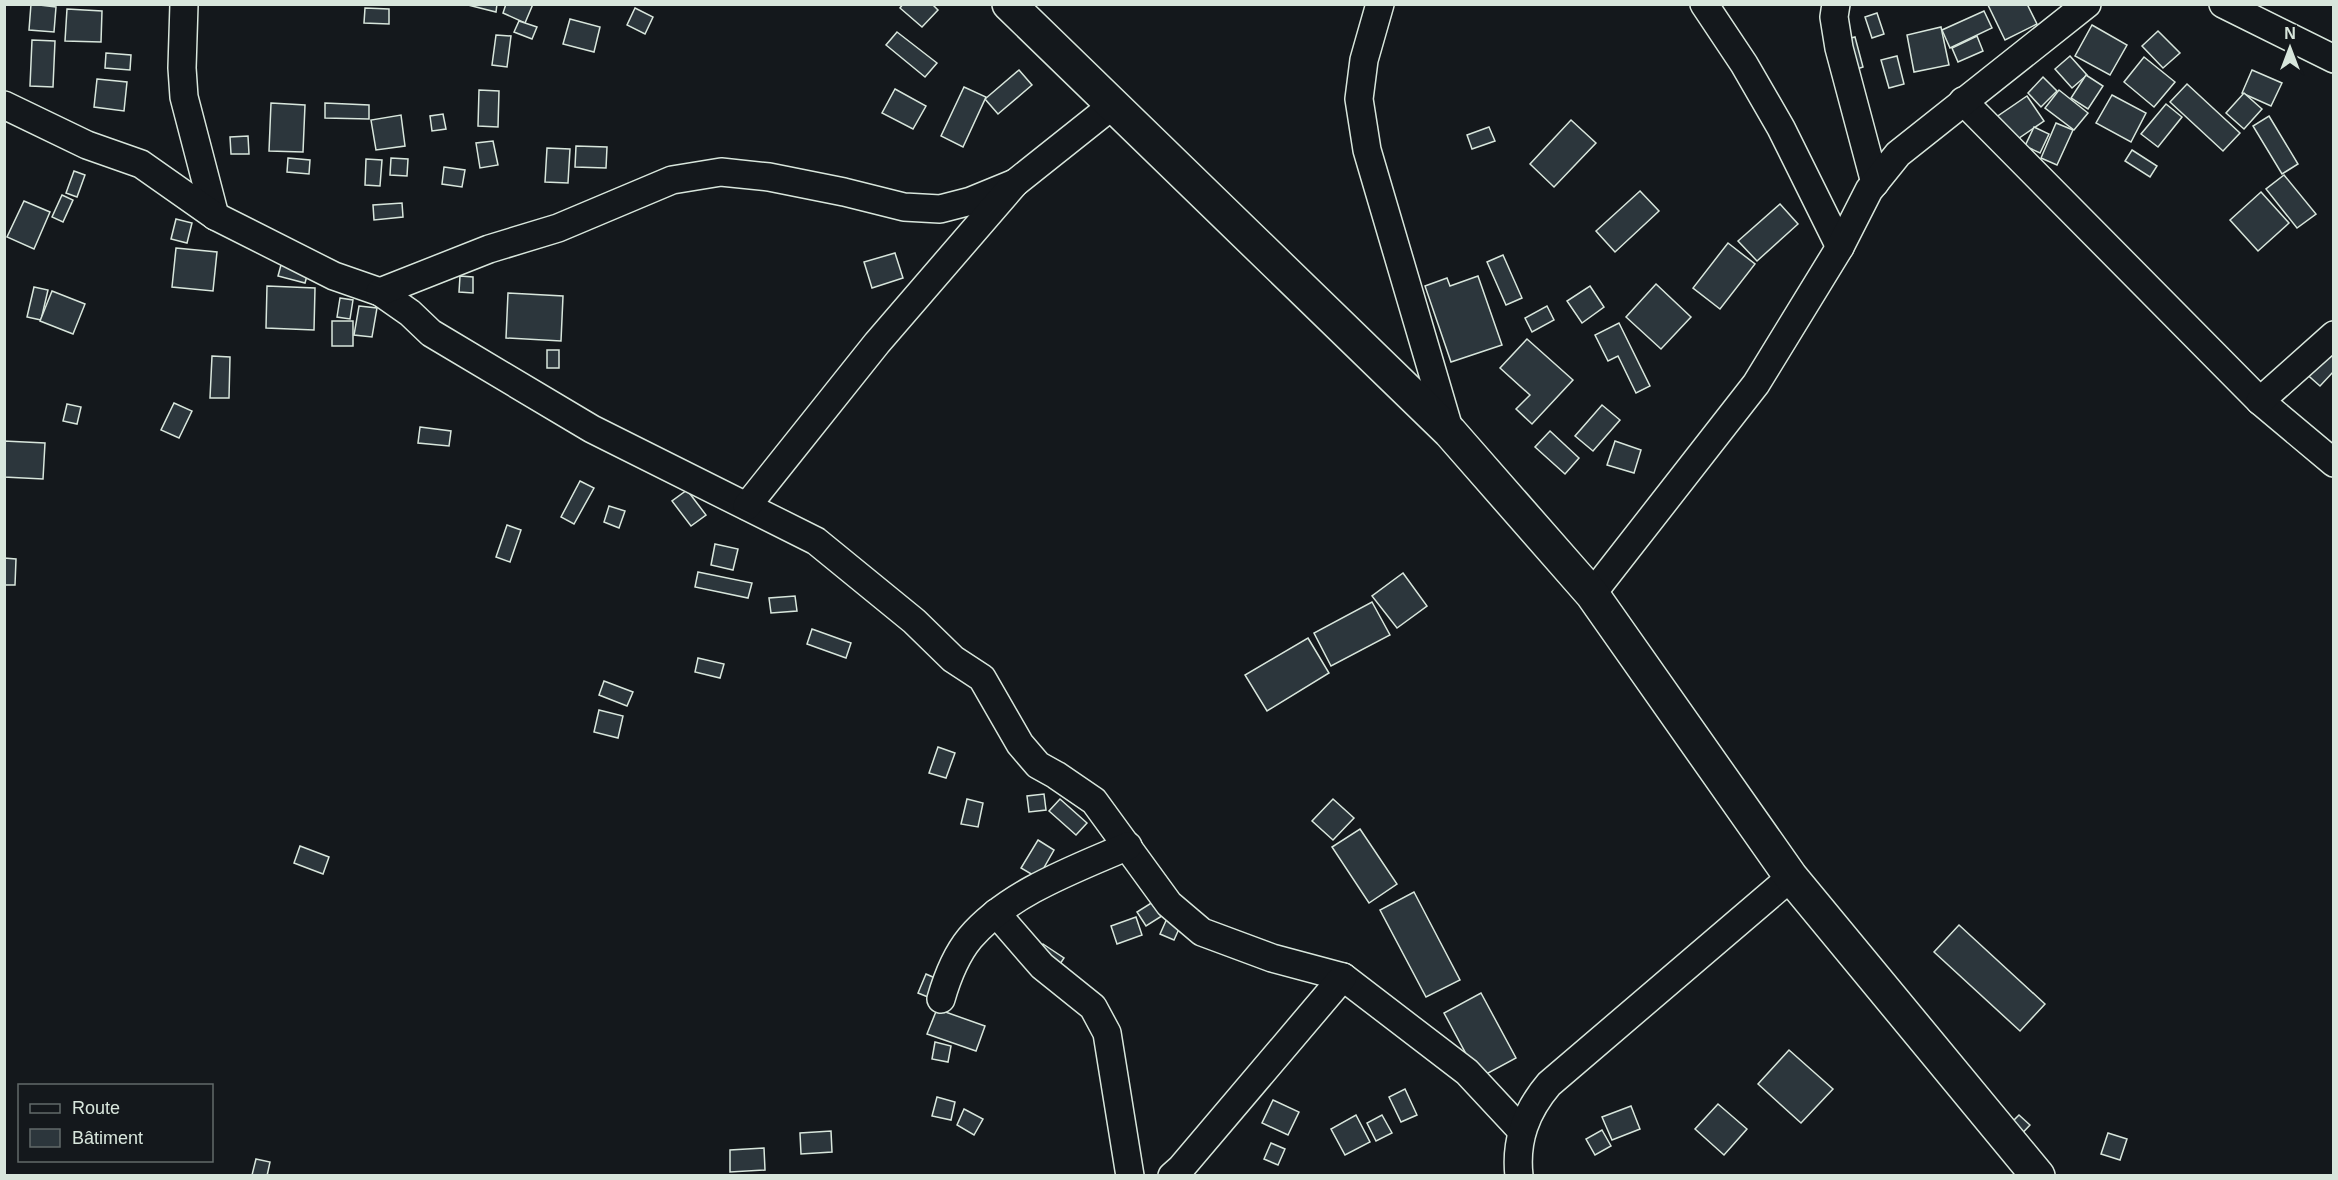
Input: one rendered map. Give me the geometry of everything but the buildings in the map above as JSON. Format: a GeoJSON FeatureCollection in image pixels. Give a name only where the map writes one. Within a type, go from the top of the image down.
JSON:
{"type":"FeatureCollection","features":[{"type":"Feature","properties":{"kind":"main road"},"geometry":{"type":"LineString","coordinates":[[1009,4],[1450,432],[1592,594],[1791,877],[2038,1176]]}},
{"type":"Feature","properties":{"kind":"street"},"geometry":{"type":"LineString","coordinates":[[184,4],[182,68],[184,97],[215,216]]}},
{"type":"Feature","properties":{"kind":"street"},"geometry":{"type":"LineString","coordinates":[[1380,4],[1364,60],[1359,99],[1367,150],[1450,432]]}},
{"type":"Feature","properties":{"kind":"street"},"geometry":{"type":"LineString","coordinates":[[1704,4],[1744,64],[1781,128],[1840,247]]}},
{"type":"Feature","properties":{"kind":"street"},"geometry":{"type":"LineString","coordinates":[[1836,4],[1834,17],[1839,48],[1875,183]]}},
{"type":"Feature","properties":{"kind":"street"},"geometry":{"type":"LineString","coordinates":[[1592,594],[1756,384],[1840,247],[1875,183],[1898,154],[1963,100],[2087,4]]}},
{"type":"Feature","properties":{"kind":"street"},"geometry":{"type":"LineString","coordinates":[[2223,4],[2334,59]]}},
{"type":"Feature","properties":{"kind":"street"},"geometry":{"type":"LineString","coordinates":[[1963,100],[2260,401],[2334,463]]}},
{"type":"Feature","properties":{"kind":"street"},"geometry":{"type":"LineString","coordinates":[[4,105],[87,145],[141,164],[215,216],[334,276],[380,292],[411,313],[431,333],[592,429],[816,541],[914,621],[953,658],[982,678],[1020,744],[1038,765],[1094,801],[1169,904],[1203,932],[1272,958],[1343,977],[1467,1072],[1522,1131]]}},
{"type":"Feature","properties":{"kind":"street"},"geometry":{"type":"LineString","coordinates":[[747,506],[877,343],[1015,183],[1113,105]]}},
{"type":"Feature","properties":{"kind":"street"},"geometry":{"type":"LineString","coordinates":[[380,292],[489,249],[558,228],[672,180],[721,172],[769,177],[904,207],[940,209],[971,201],[1015,183]]}},
{"type":"Feature","properties":{"kind":"street"},"geometry":{"type":"LineString","coordinates":[[2260,401],[2334,335]]}},
{"type":"Feature","properties":{"kind":"street"},"geometry":{"type":"LineString","coordinates":[[941,999],[947,976],[969,939],[996,913],[1059,877],[1128,846]]}},
{"type":"Feature","properties":{"kind":"street"},"geometry":{"type":"LineString","coordinates":[[1519,1176],[1517,1160],[1522,1131],[1534,1102],[1549,1084],[1791,877]]}},
{"type":"Feature","properties":{"kind":"street"},"geometry":{"type":"LineString","coordinates":[[996,913],[1042,966],[1094,1007],[1107,1034],[1130,1176]]}},
{"type":"Feature","properties":{"kind":"street"},"geometry":{"type":"LineString","coordinates":[[1172,1176],[1189,1159],[1343,977]]}}]}
